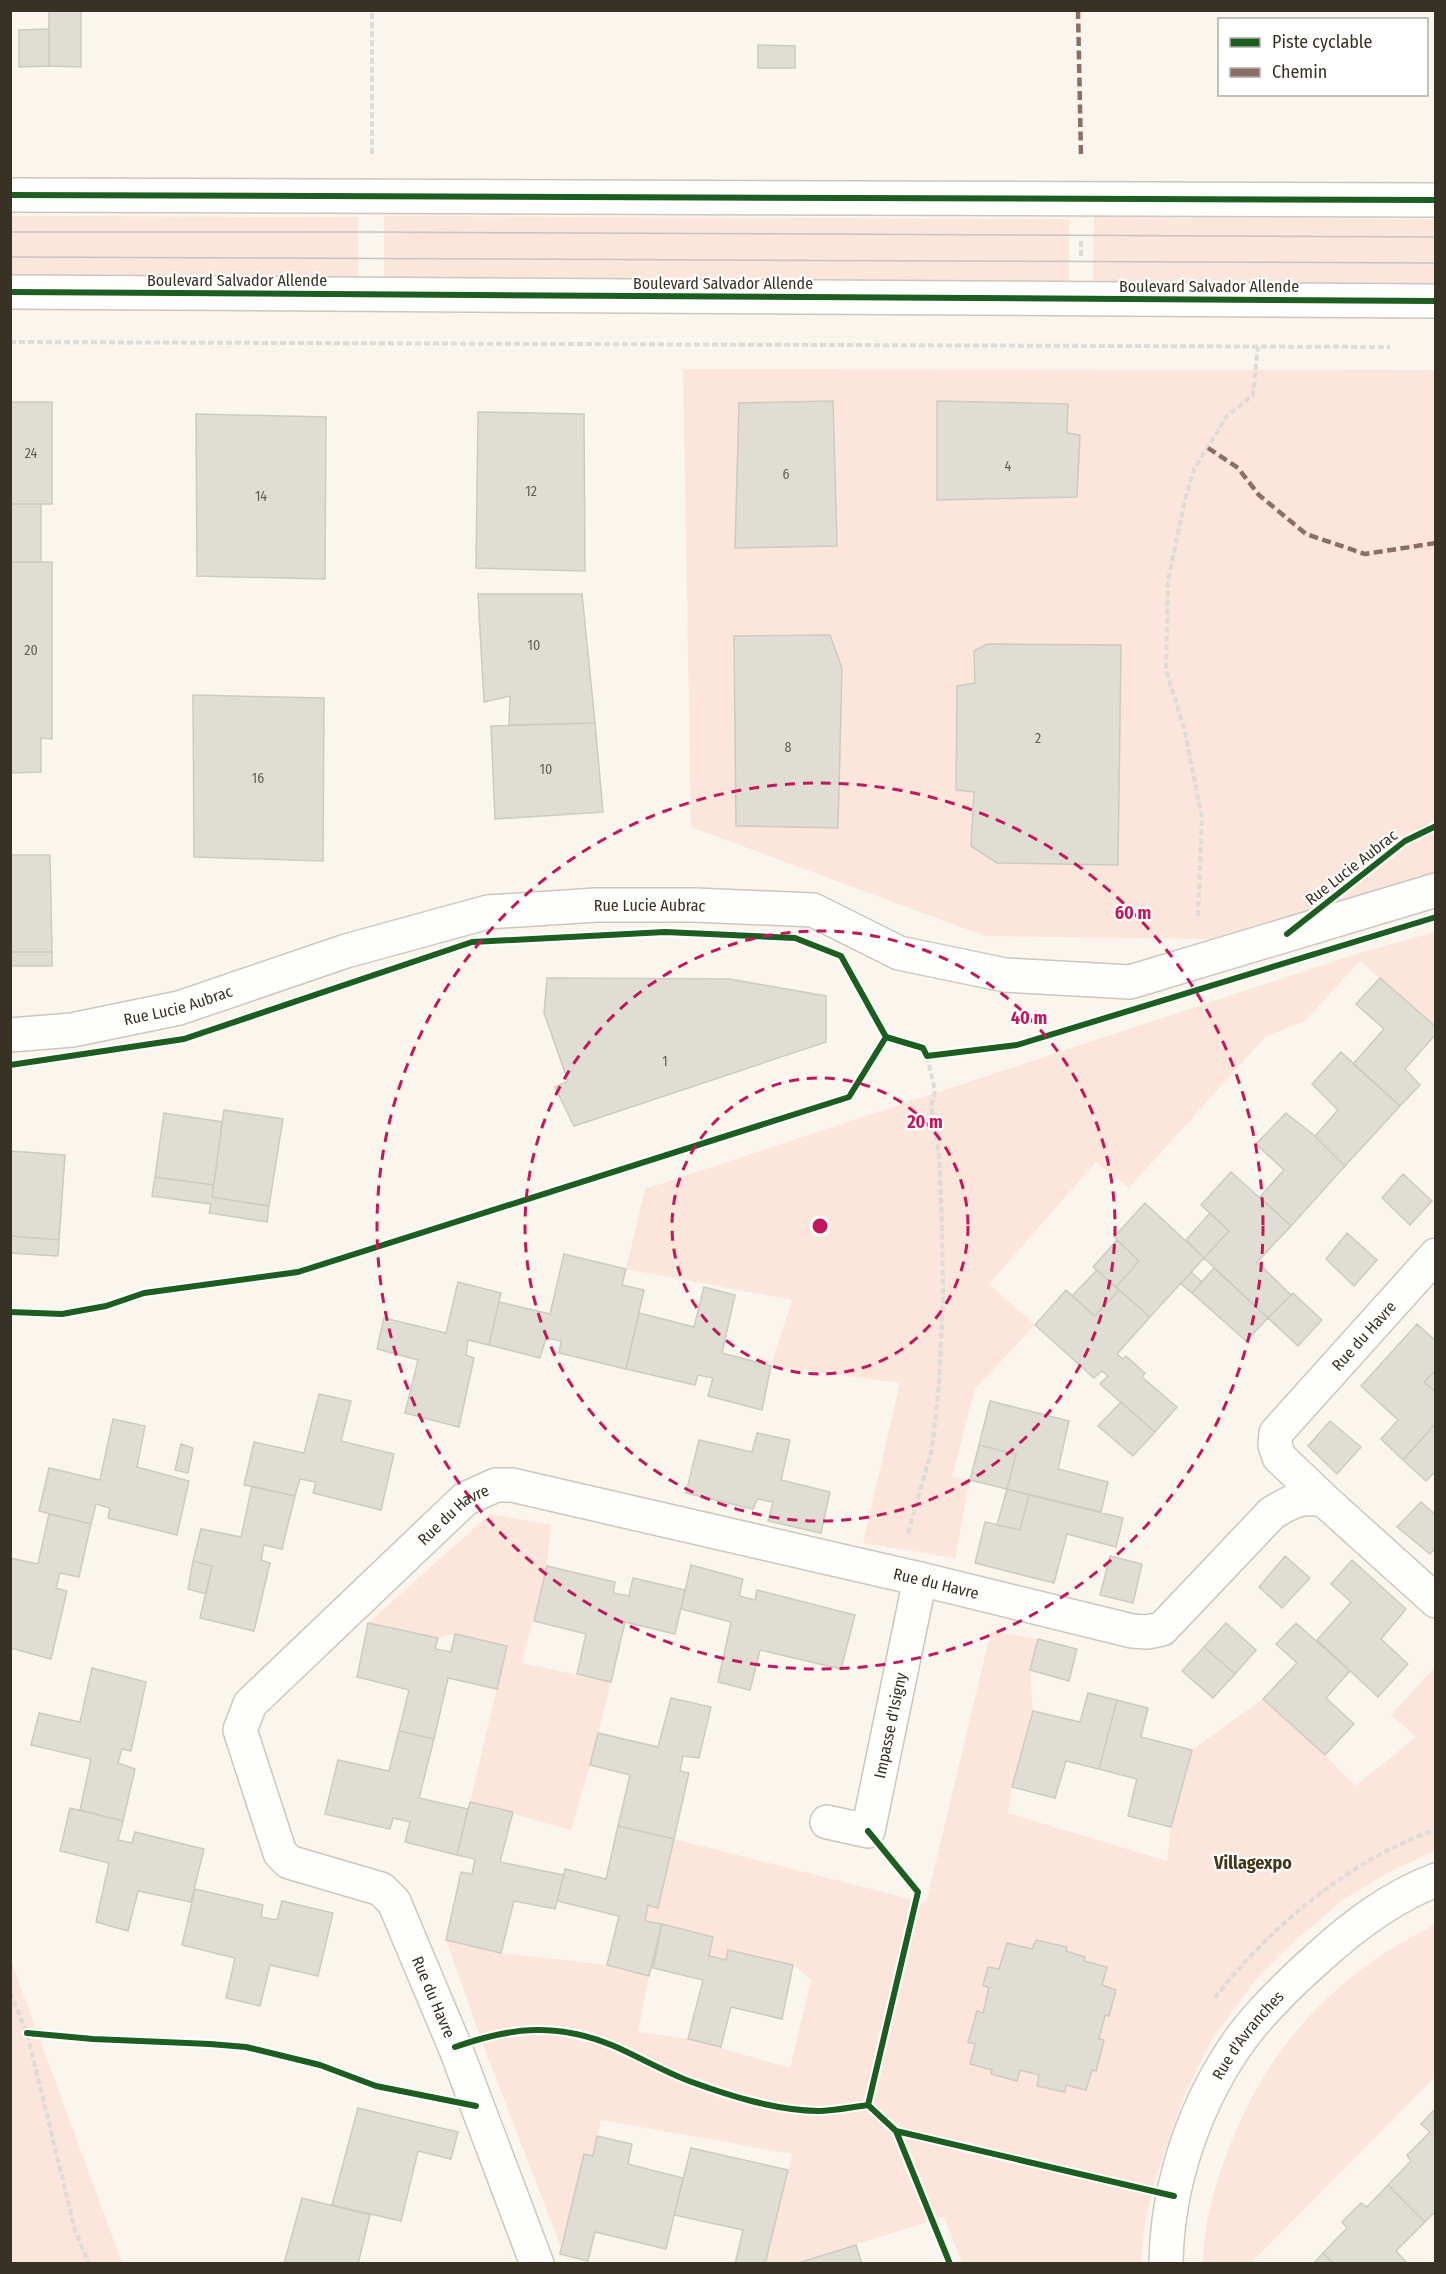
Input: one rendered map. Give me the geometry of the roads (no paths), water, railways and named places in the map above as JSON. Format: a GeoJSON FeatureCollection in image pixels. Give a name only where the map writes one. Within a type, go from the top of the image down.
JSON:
{"type":"FeatureCollection","features":[{"type":"Feature","properties":{"kind":"street"},"geometry":{"type":"LineString","coordinates":[[10,195],[1436,200]]}},
{"type":"Feature","properties":{"kind":"street","name":"Boulevard Salvador Allende"},"geometry":{"type":"LineString","coordinates":[[10,292],[1436,300]]}},
{"type":"Feature","properties":{"kind":"street","name":"Rue Lucie Aubrac"},"geometry":{"type":"LineString","coordinates":[[10,1035],[72,1030],[179,1008],[346,951],[488,912],[596,904],[694,904],[813,910],[899,953],[1005,975],[1130,982],[1436,890]]}},
{"type":"Feature","properties":{"kind":"street","name":"Rue du Havre"},"geometry":{"type":"LineString","coordinates":[[1436,1255],[1276,1433],[1275,1445],[1279,1457],[1436,1601]]}},
{"type":"Feature","properties":{"kind":"street","name":"Rue du Havre"},"geometry":{"type":"LineString","coordinates":[[537,2264],[454,2047],[394,1902],[381,1889],[289,1862],[280,1853],[240,1730],[250,1704],[465,1499],[496,1485],[512,1485],[1132,1631],[1147,1632],[1162,1629],[1272,1513],[1289,1503],[1306,1497],[1324,1500]]}},
{"type":"Feature","properties":{"kind":"street","name":"Impasse d'Isigny"},"geometry":{"type":"LineString","coordinates":[[827,1822],[868,1831],[908,1577]]}},
{"type":"Feature","properties":{"kind":"street","name":"Rue d'Avranches"},"geometry":{"type":"LineString","coordinates":[[1167,2264],[1171,2211],[1188,2142],[1202,2107],[1242,2037],[1295,1978],[1361,1921],[1395,1899],[1436,1880]]}},
{"type":"Feature","properties":{"kind":"tram line"},"geometry":{"type":"LineString","coordinates":[[10,232],[1436,237]]}},
{"type":"Feature","properties":{"kind":"tram line"},"geometry":{"type":"LineString","coordinates":[[10,257],[1436,263]]}},
{"type":"Feature","properties":{"kind":"district","name":"Villagexpo"},"geometry":{"type":"Point","coordinates":[1253,1863]}}]}
